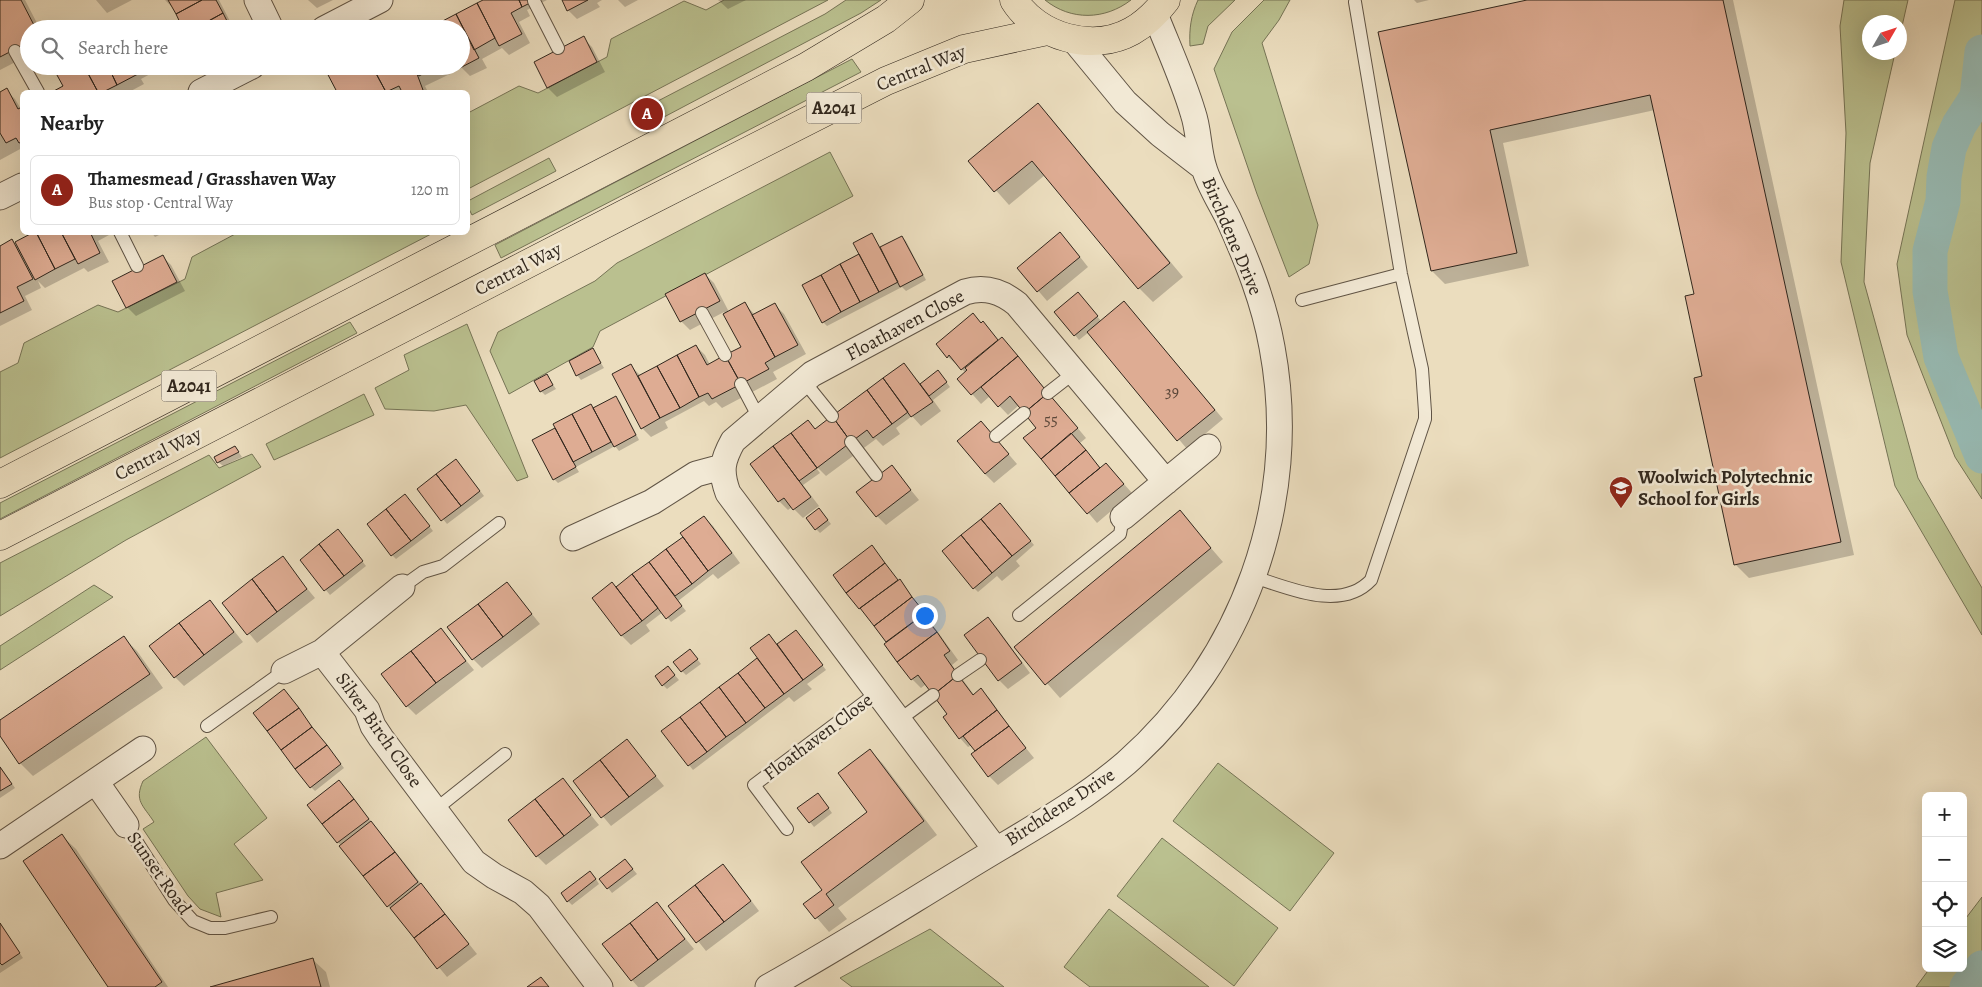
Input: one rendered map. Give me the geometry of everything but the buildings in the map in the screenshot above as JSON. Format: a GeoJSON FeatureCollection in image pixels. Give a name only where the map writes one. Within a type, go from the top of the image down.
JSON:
{"type":"FeatureCollection","features":[{"type":"Feature","properties":{"kind":"main road","name":"A2041"},"geometry":{"type":"LineString","coordinates":[[0,484],[806,67],[886,19],[910,0]]}},
{"type":"Feature","properties":{"kind":"main road"},"geometry":{"type":"LineString","coordinates":[[1014,0],[1021,11],[1047,31],[1074,40],[1104,40],[1131,32],[1161,7]]}},
{"type":"Feature","properties":{"kind":"main road","name":"Central Way"},"geometry":{"type":"LineString","coordinates":[[0,536],[886,81],[964,49],[1047,31]]}},
{"type":"Feature","properties":{"kind":"street"},"geometry":{"type":"LineString","coordinates":[[257,0],[267,20]]}},
{"type":"Feature","properties":{"kind":"street"},"geometry":{"type":"LineString","coordinates":[[341,20],[380,0]]}},
{"type":"Feature","properties":{"kind":"street","name":"Birchdene Drive"},"geometry":{"type":"LineString","coordinates":[[768,987],[816,960],[1076,801],[1125,764],[1165,726],[1199,683],[1230,631],[1254,577],[1270,513],[1277,472],[1280,433],[1273,357],[1263,308],[1253,276],[1204,168],[1194,114],[1161,7]]}},
{"type":"Feature","properties":{"kind":"street","name":"Birchdene Drive"},"geometry":{"type":"LineString","coordinates":[[1074,40],[1125,102],[1160,134],[1204,168]]}},
{"type":"Feature","properties":{"kind":"street"},"geometry":{"type":"LineString","coordinates":[[205,90],[234,75]]}},
{"type":"Feature","properties":{"kind":"street"},"geometry":{"type":"LineString","coordinates":[[0,197],[20,187]]}},
{"type":"Feature","properties":{"kind":"street","name":"Floathaven Close"},"geometry":{"type":"LineString","coordinates":[[996,850],[728,493],[722,467],[726,453],[733,441],[812,374],[966,292],[990,289],[1007,295],[1017,304],[1166,482]]}},
{"type":"Feature","properties":{"kind":"street"},"geometry":{"type":"LineString","coordinates":[[1123,517],[1208,446]]}},
{"type":"Feature","properties":{"kind":"street"},"geometry":{"type":"LineString","coordinates":[[573,538],[652,502],[696,474],[722,467]]}},
{"type":"Feature","properties":{"kind":"street"},"geometry":{"type":"LineString","coordinates":[[284,672],[322,652],[402,587]]}},
{"type":"Feature","properties":{"kind":"street","name":"Silver Birch Close"},"geometry":{"type":"LineString","coordinates":[[322,652],[367,710],[381,738],[474,862],[523,892],[539,906],[600,987]]}},
{"type":"Feature","properties":{"kind":"street"},"geometry":{"type":"LineString","coordinates":[[0,846],[143,749]]}},
{"type":"Feature","properties":{"kind":"street","name":"Sunset Road"},"geometry":{"type":"LineString","coordinates":[[96,782],[126,825]]}},
{"type":"Feature","properties":{"kind":"lane"},"geometry":{"type":"LineString","coordinates":[[534,1],[558,48]]}},
{"type":"Feature","properties":{"kind":"lane"},"geometry":{"type":"LineString","coordinates":[[1254,577],[1305,593],[1331,596],[1350,594],[1364,588],[1371,580],[1425,419],[1422,369],[1401,274],[1355,2]]}},
{"type":"Feature","properties":{"kind":"lane"},"geometry":{"type":"LineString","coordinates":[[16,51],[20,58]]}},
{"type":"Feature","properties":{"kind":"lane"},"geometry":{"type":"LineString","coordinates":[[29,75],[37,90]]}},
{"type":"Feature","properties":{"kind":"lane"},"geometry":{"type":"LineString","coordinates":[[122,235],[137,266]]}},
{"type":"Feature","properties":{"kind":"lane"},"geometry":{"type":"LineString","coordinates":[[1302,300],[1401,274]]}},
{"type":"Feature","properties":{"kind":"lane"},"geometry":{"type":"LineString","coordinates":[[702,313],[726,355]]}},
{"type":"Feature","properties":{"kind":"lane"},"geometry":{"type":"LineString","coordinates":[[1048,393],[1075,372]]}},
{"type":"Feature","properties":{"kind":"lane"},"geometry":{"type":"LineString","coordinates":[[803,380],[832,416]]}},
{"type":"Feature","properties":{"kind":"lane"},"geometry":{"type":"LineString","coordinates":[[741,384],[759,418]]}},
{"type":"Feature","properties":{"kind":"lane"},"geometry":{"type":"LineString","coordinates":[[996,436],[1024,413]]}},
{"type":"Feature","properties":{"kind":"lane"},"geometry":{"type":"LineString","coordinates":[[851,442],[876,475]]}},
{"type":"Feature","properties":{"kind":"lane"},"geometry":{"type":"LineString","coordinates":[[1019,615],[1120,534],[1123,517]]}},
{"type":"Feature","properties":{"kind":"lane"},"geometry":{"type":"LineString","coordinates":[[402,587],[423,572],[443,566],[499,523]]}},
{"type":"Feature","properties":{"kind":"lane"},"geometry":{"type":"LineString","coordinates":[[958,676],[980,660]]}},
{"type":"Feature","properties":{"kind":"lane"},"geometry":{"type":"LineString","coordinates":[[207,726],[284,672]]}},
{"type":"Feature","properties":{"kind":"lane","name":"Floathaven Close"},"geometry":{"type":"LineString","coordinates":[[787,829],[754,785],[878,692]]}},
{"type":"Feature","properties":{"kind":"lane"},"geometry":{"type":"LineString","coordinates":[[900,720],[933,695]]}},
{"type":"Feature","properties":{"kind":"lane"},"geometry":{"type":"LineString","coordinates":[[436,809],[505,754]]}},
{"type":"Feature","properties":{"kind":"lane","name":"Sunset Road"},"geometry":{"type":"LineString","coordinates":[[126,825],[174,900],[193,921],[210,928],[225,928],[271,916]]}},
{"type":"Feature","properties":{"kind":"green space"},"geometry":{"type":"Polygon","coordinates":[[[724,0],[828,0],[470,188],[470,112],[519,86],[538,93],[607,57],[611,39],[684,1],[706,10],[724,0]]]}},
{"type":"Feature","properties":{"kind":"green space"},"geometry":{"type":"Polygon","coordinates":[[[846,0],[881,0],[861,13],[664,117],[656,102],[825,14],[846,0]]]}},
{"type":"Feature","properties":{"kind":"green space"},"geometry":{"type":"Polygon","coordinates":[[[1045,0],[1131,0],[1121,7],[1110,11],[1099,14],[1077,15],[1055,7],[1045,0]]]}},
{"type":"Feature","properties":{"kind":"green space"},"geometry":{"type":"Polygon","coordinates":[[[1198,0],[1235,0],[1208,26],[1203,44],[1190,46],[1191,22],[1198,0]]]}},
{"type":"Feature","properties":{"kind":"green space"},"geometry":{"type":"Polygon","coordinates":[[[1264,0],[1290,0],[1279,20],[1262,43],[1318,225],[1309,264],[1289,277],[1257,194],[1214,69],[1232,32],[1264,0]]]}},
{"type":"Feature","properties":{"kind":"green space"},"geometry":{"type":"Polygon","coordinates":[[[1844,0],[1908,0],[1905,15],[1862,15],[1862,60],[1893,60],[1870,163],[1864,282],[1918,478],[1982,588],[1982,635],[1895,486],[1841,262],[1846,133],[1840,26],[1844,0]]]}},
{"type":"Feature","properties":{"kind":"green space"},"geometry":{"type":"Polygon","coordinates":[[[1955,0],[1982,0],[1982,499],[1955,457],[1907,335],[1897,264],[1955,0]]]}},
{"type":"Feature","properties":{"kind":"green space"},"geometry":{"type":"Polygon","coordinates":[[[852,59],[861,72],[501,258],[495,245],[852,59]]]}},
{"type":"Feature","properties":{"kind":"green space"},"geometry":{"type":"Polygon","coordinates":[[[830,152],[853,196],[600,331],[593,347],[509,394],[490,351],[498,332],[595,281],[617,263],[830,152]]]}},
{"type":"Feature","properties":{"kind":"green space"},"geometry":{"type":"Polygon","coordinates":[[[549,158],[556,171],[472,215],[470,200],[549,158]]]}},
{"type":"Feature","properties":{"kind":"green space"},"geometry":{"type":"Polygon","coordinates":[[[233,235],[429,235],[0,458],[0,372],[18,363],[24,343],[98,305],[118,312],[185,279],[192,257],[233,235]]]}},
{"type":"Feature","properties":{"kind":"green space"},"geometry":{"type":"Polygon","coordinates":[[[350,322],[357,333],[0,519],[0,503],[350,322]]]}},
{"type":"Feature","properties":{"kind":"green space"},"geometry":{"type":"Polygon","coordinates":[[[467,324],[528,477],[517,481],[466,405],[434,411],[385,409],[375,388],[409,370],[404,355],[467,324]]]}},
{"type":"Feature","properties":{"kind":"green space"},"geometry":{"type":"Polygon","coordinates":[[[364,394],[374,415],[274,460],[266,444],[364,394]]]}},
{"type":"Feature","properties":{"kind":"green space"},"geometry":{"type":"Polygon","coordinates":[[[252,454],[261,467],[126,540],[0,616],[0,563],[209,455],[219,468],[252,454]]]}},
{"type":"Feature","properties":{"kind":"green space"},"geometry":{"type":"Polygon","coordinates":[[[94,585],[113,597],[0,670],[0,646],[94,585]]]}},
{"type":"Feature","properties":{"kind":"green space"},"geometry":{"type":"Polygon","coordinates":[[[206,737],[267,818],[234,844],[263,880],[216,893],[221,917],[200,909],[188,896],[143,829],[154,822],[143,807],[139,793],[143,781],[206,737]]]}},
{"type":"Feature","properties":{"kind":"green space"},"geometry":{"type":"Polygon","coordinates":[[[1218,763],[1334,853],[1290,911],[1173,821],[1218,763]]]}},
{"type":"Feature","properties":{"kind":"green space"},"geometry":{"type":"Polygon","coordinates":[[[1162,838],[1278,928],[1234,986],[1117,896],[1162,838]]]}},
{"type":"Feature","properties":{"kind":"green space"},"geometry":{"type":"Polygon","coordinates":[[[1982,897],[1982,987],[1916,987],[1927,972],[1967,972],[1967,917],[1982,897]]]}},
{"type":"Feature","properties":{"kind":"green space"},"geometry":{"type":"Polygon","coordinates":[[[1109,909],[1209,987],[1090,987],[1064,967],[1109,909]]]}},
{"type":"Feature","properties":{"kind":"green space"},"geometry":{"type":"Polygon","coordinates":[[[930,929],[1004,987],[852,987],[840,978],[930,929]]]}},
{"type":"Feature","properties":{"kind":"waterway"},"geometry":{"type":"LineString","coordinates":[[1982,52],[1977,97],[1959,125],[1949,148],[1944,177],[1943,201],[1930,251],[1930,291],[1941,357],[1982,456]]}},
{"type":"Feature","properties":{"kind":"waterway"},"geometry":{"type":"LineString","coordinates":[[1967,987],[1982,968]]}},
{"type":"Feature","properties":{"kind":"place","name":"Thamesmead / Grasshaven Way"},"geometry":{"type":"Point","coordinates":[647,114]}},
{"type":"Feature","properties":{"kind":"place","name":"Woolwich Polytechnic School for Girls"},"geometry":{"type":"Point","coordinates":[1621,509]}}]}
